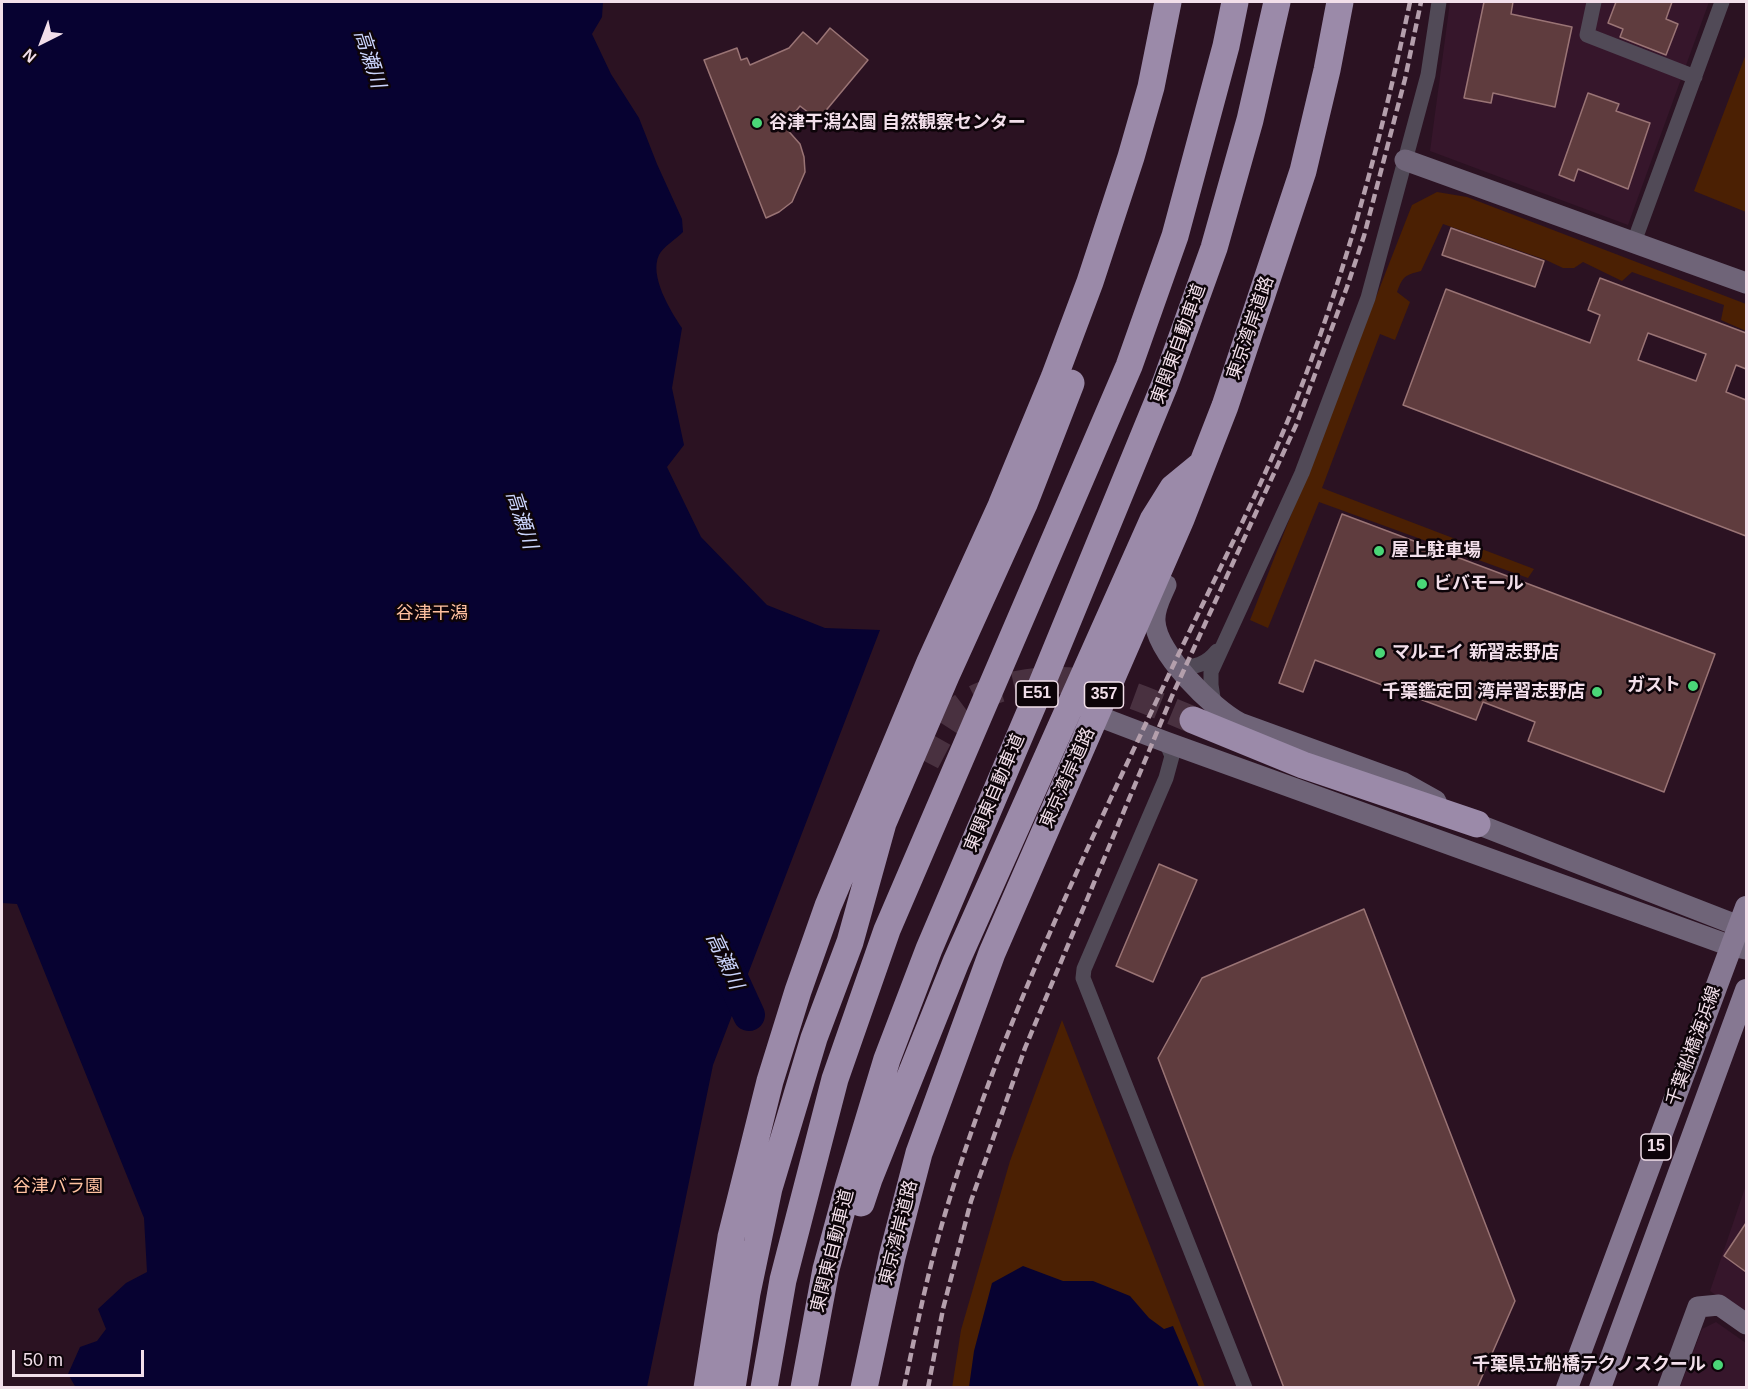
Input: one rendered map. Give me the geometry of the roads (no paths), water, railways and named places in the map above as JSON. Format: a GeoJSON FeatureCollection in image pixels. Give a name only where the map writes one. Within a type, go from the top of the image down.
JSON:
{"type":"FeatureCollection","features":[{"type":"Feature","properties":{"kind":"highway"},"geometry":{"type":"LineString","coordinates":[[850,942],[883,823],[1024,504],[1086,343],[1118,228],[1168,2]]}},
{"type":"Feature","properties":{"kind":"highway","name":"E51"},"geometry":{"type":"LineString","coordinates":[[764,1388],[783,1280],[835,1079],[886,930],[1129,366],[1175,236],[1226,46],[1235,2]]}},
{"type":"Feature","properties":{"kind":"highway","name":"東関東自動車道"},"geometry":{"type":"LineString","coordinates":[[804,1388],[826,1269],[887,1059],[929,949],[1166,384],[1214,248],[1250,120],[1277,2]]}},
{"type":"Feature","properties":{"kind":"highway","name":"東京湾岸道路"},"geometry":{"type":"LineString","coordinates":[[864,1388],[891,1257],[919,1153],[992,952],[1204,462],[1303,171],[1327,70],[1340,2]]}},
{"type":"Feature","properties":{"kind":"highway"},"geometry":{"type":"LineString","coordinates":[[707,1388],[731,1237],[770,1081],[798,991],[832,896],[930,662],[1001,506],[1054,378],[1109,224],[1151,87]]}},
{"type":"Feature","properties":{"kind":"highway"},"geometry":{"type":"LineString","coordinates":[[816,1388],[849,1240],[869,1179],[956,962],[1153,520],[1173,488],[1204,462]]}},
{"type":"Feature","properties":{"kind":"highway"},"geometry":{"type":"LineString","coordinates":[[1203,712],[1303,765],[1477,824]]}},
{"type":"Feature","properties":{"kind":"highway"},"geometry":{"type":"LineString","coordinates":[[1048,756],[1073,718],[1082,714],[1095,715]]}},
{"type":"Feature","properties":{"kind":"highway"},"geometry":{"type":"LineString","coordinates":[[732,1388],[749,1283],[770,1188],[814,1038],[895,828],[926,762]]}},
{"type":"Feature","properties":{"kind":"main road","name":"千葉船橋海浜線"},"geometry":{"type":"LineString","coordinates":[[1567,1388],[1742,933]]}},
{"type":"Feature","properties":{"kind":"main road","name":"千葉船橋海浜線"},"geometry":{"type":"LineString","coordinates":[[1600,1388],[1746,990]]}},
{"type":"Feature","properties":{"kind":"street"},"geometry":{"type":"LineString","coordinates":[[1203,712],[1211,672],[1302,473],[1368,298],[1428,75],[1439,2]]}},
{"type":"Feature","properties":{"kind":"street"},"geometry":{"type":"LineString","coordinates":[[1594,2],[1587,35],[1695,77]]}},
{"type":"Feature","properties":{"kind":"street"},"geometry":{"type":"LineString","coordinates":[[1634,242],[1722,2]]}},
{"type":"Feature","properties":{"kind":"street"},"geometry":{"type":"LineString","coordinates":[[1405,160],[1746,283]]}},
{"type":"Feature","properties":{"kind":"street"},"geometry":{"type":"LineString","coordinates":[[1181,519],[1182,543],[1178,558],[1155,609],[1155,624],[1160,638],[1203,712]]}},
{"type":"Feature","properties":{"kind":"street"},"geometry":{"type":"LineString","coordinates":[[1178,668],[1194,667],[1209,661],[1230,632]]}},
{"type":"Feature","properties":{"kind":"street"},"geometry":{"type":"LineString","coordinates":[[1095,715],[1207,756],[1742,933]]}},
{"type":"Feature","properties":{"kind":"street"},"geometry":{"type":"LineString","coordinates":[[1166,742],[1172,756],[1166,778],[1084,969],[1083,978],[1245,1388]]}},
{"type":"Feature","properties":{"kind":"street"},"geometry":{"type":"LineString","coordinates":[[1166,778],[1180,761],[1187,757],[1207,756]]}},
{"type":"Feature","properties":{"kind":"street"},"geometry":{"type":"LineString","coordinates":[[1477,824],[1742,933]]}},
{"type":"Feature","properties":{"kind":"street"},"geometry":{"type":"LineString","coordinates":[[1668,1388],[1698,1307],[1719,1305],[1746,1324]]}},
{"type":"Feature","properties":{"kind":"water","name":"谷津干潟"},"geometry":{"type":"Polygon","coordinates":[[[2,2],[603,2],[602,17],[592,34],[611,74],[639,118],[682,219],[683,232],[661,252],[657,263],[662,293],[682,328],[672,388],[684,445],[667,467],[701,537],[767,605],[825,628],[880,630],[713,1065],[647,1387],[76,1388],[68,1374],[80,1347],[97,1341],[106,1329],[98,1309],[126,1283],[147,1272],[144,1218],[17,904],[2,903],[2,2]]]}},
{"type":"Feature","properties":{"kind":"water"},"geometry":{"type":"Polygon","coordinates":[[[1023,1266],[1063,1281],[1093,1281],[1130,1296],[1149,1318],[1164,1329],[1173,1326],[1199,1387],[969,1387],[974,1351],[992,1283],[1023,1266]]]}},
{"type":"Feature","properties":{"kind":"waterway","name":"高瀬川"},"geometry":{"type":"LineString","coordinates":[[722,956],[749,1015]]}},
{"type":"Feature","properties":{"kind":"tunnel"},"geometry":{"type":"LineString","coordinates":[[926,762],[948,723],[962,707],[990,692],[1029,682],[1054,680],[1100,686],[1145,700],[1193,720]]}},
{"type":"Feature","properties":{"kind":"railway"},"geometry":{"type":"LineString","coordinates":[[904,1388],[928,1278],[945,1214],[991,1078],[1017,1012],[1044,945],[1103,814],[1263,478],[1312,359],[1360,208],[1387,105],[1410,2]]}},
{"type":"Feature","properties":{"kind":"railway"},"geometry":{"type":"LineString","coordinates":[[928,1388],[943,1309],[971,1201],[1025,1048],[1172,696],[1297,423],[1347,287],[1364,236],[1405,79],[1421,2]]}},
{"type":"Feature","properties":{"kind":"place","name":"谷津干潟公園 自然観察センター"},"geometry":{"type":"Point","coordinates":[757,123]}},
{"type":"Feature","properties":{"kind":"place","name":"屋上駐車場"},"geometry":{"type":"Point","coordinates":[1379,551]}},
{"type":"Feature","properties":{"kind":"place","name":"ビバモール"},"geometry":{"type":"Point","coordinates":[1422,584]}},
{"type":"Feature","properties":{"kind":"place","name":"マルエイ 新習志野店"},"geometry":{"type":"Point","coordinates":[1380,653]}},
{"type":"Feature","properties":{"kind":"place","name":"ガスト"},"geometry":{"type":"Point","coordinates":[1693,686]}},
{"type":"Feature","properties":{"kind":"place","name":"千葉鑑定団 湾岸習志野店"},"geometry":{"type":"Point","coordinates":[1597,692]}},
{"type":"Feature","properties":{"kind":"place","name":"千葉県立船橋テクノスクール"},"geometry":{"type":"Point","coordinates":[1718,1365]}},
{"type":"Feature","properties":{"kind":"park label","name":"谷津バラ園"},"geometry":{"type":"Point","coordinates":[58,1187]}}]}
